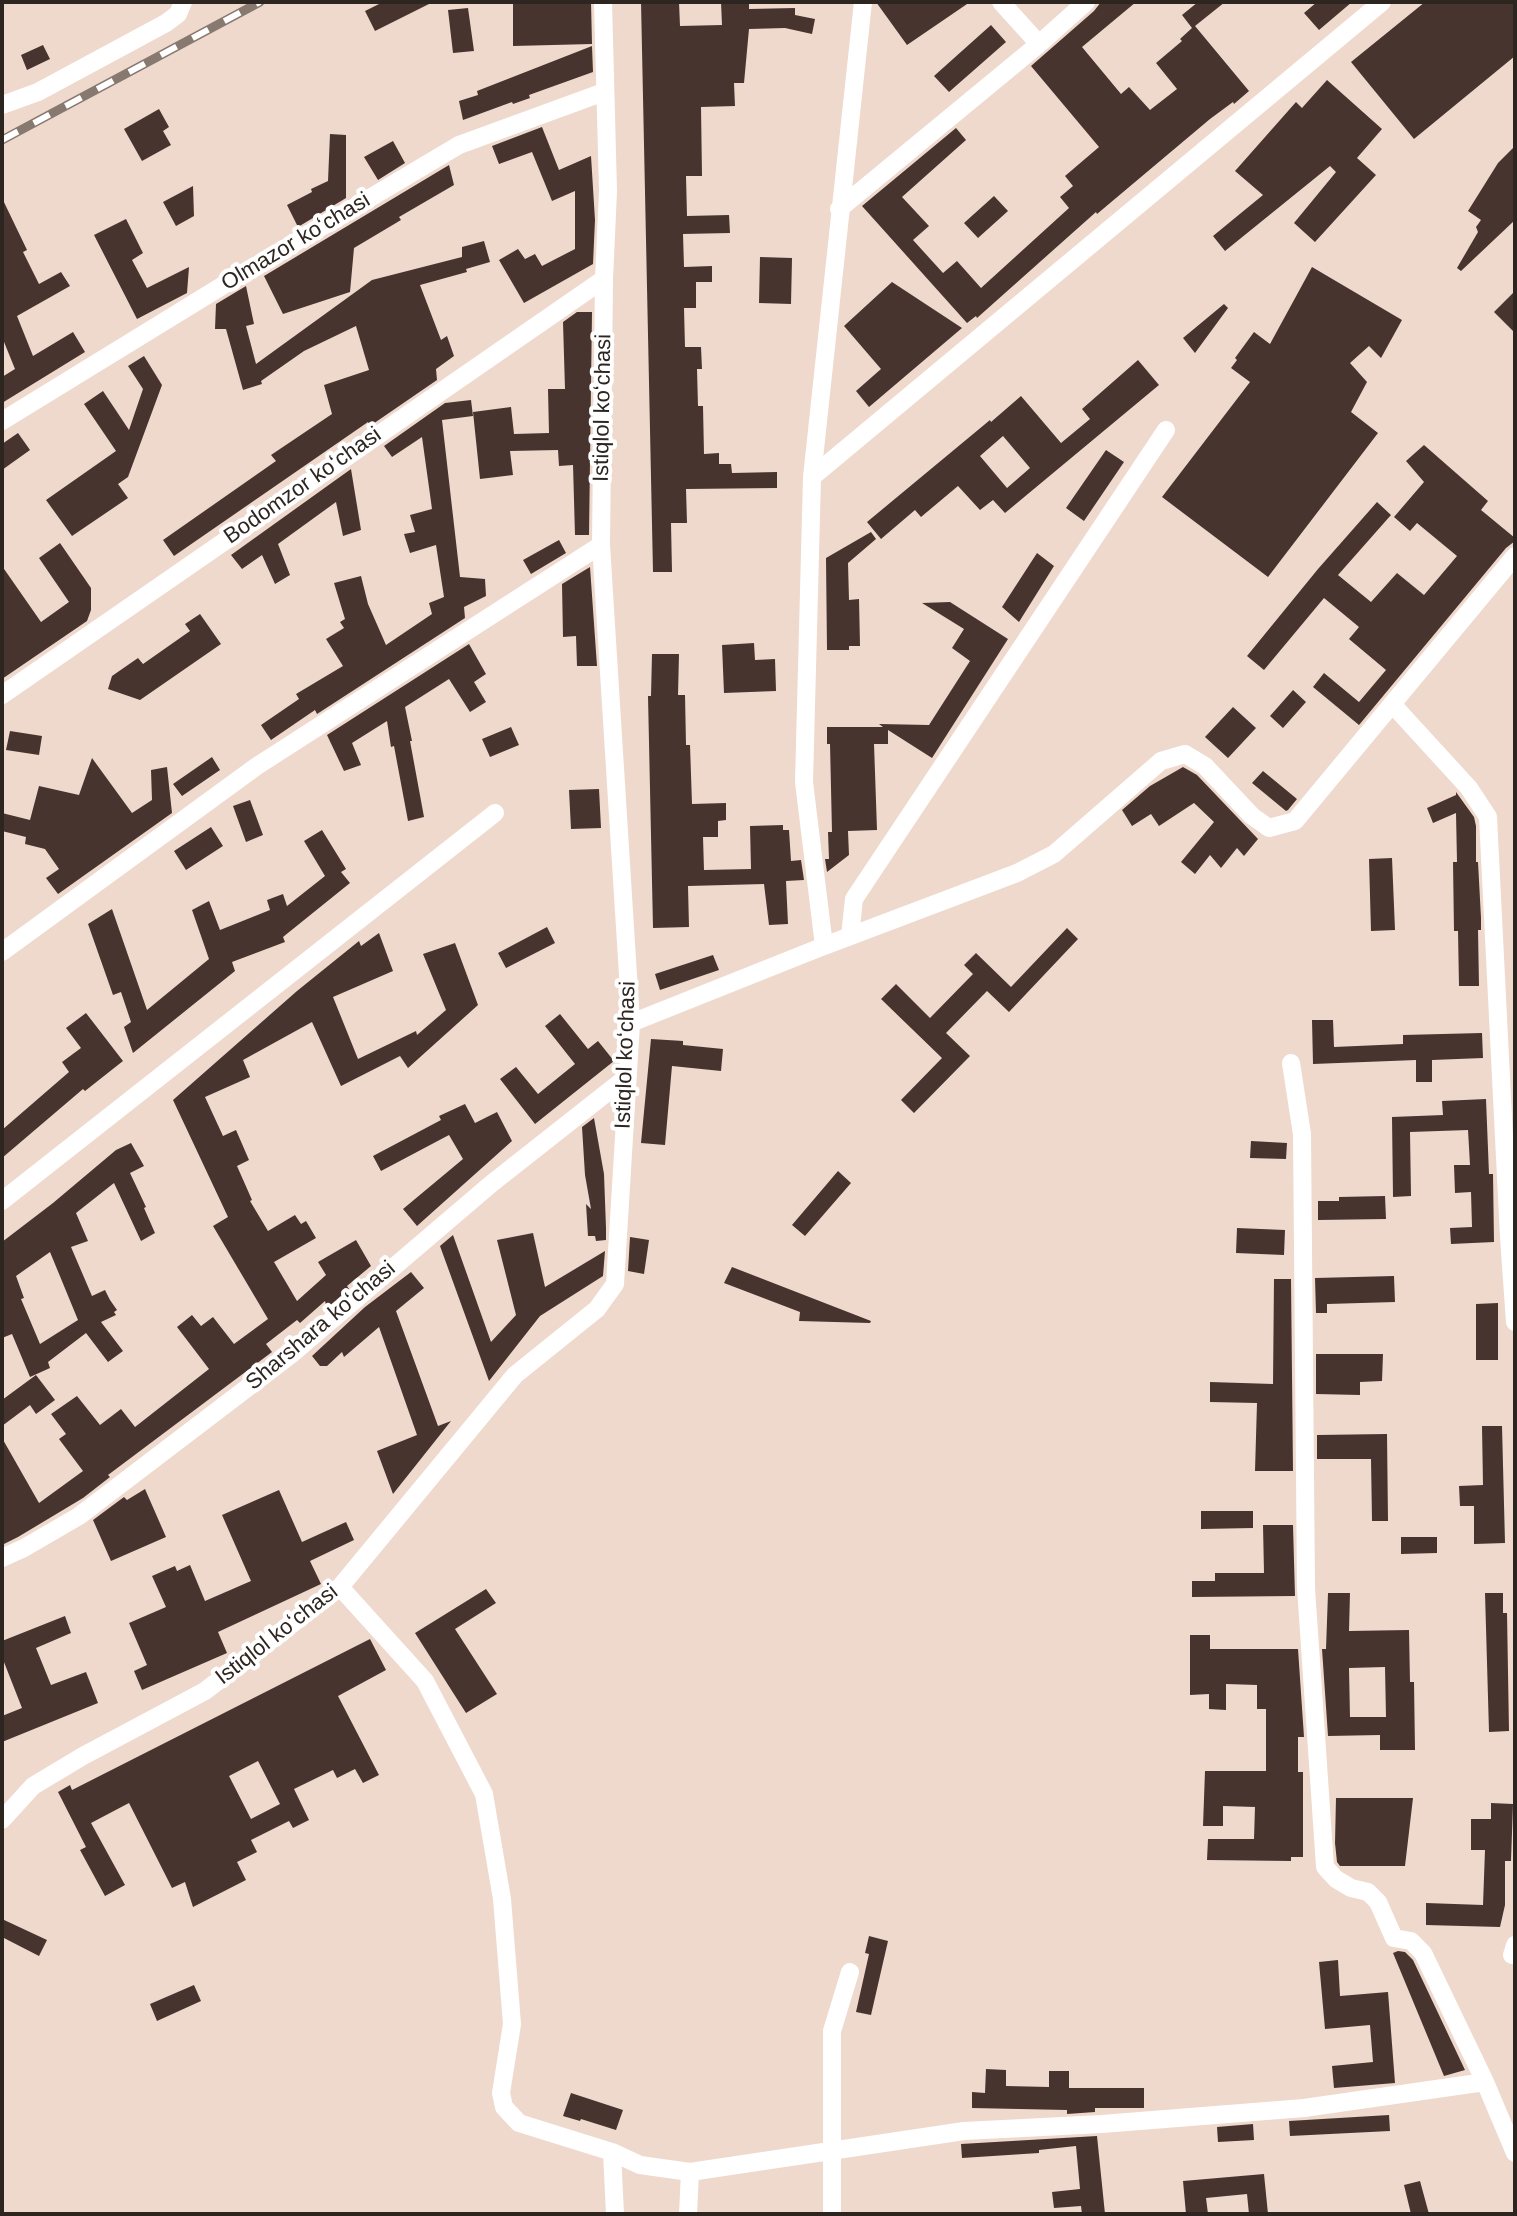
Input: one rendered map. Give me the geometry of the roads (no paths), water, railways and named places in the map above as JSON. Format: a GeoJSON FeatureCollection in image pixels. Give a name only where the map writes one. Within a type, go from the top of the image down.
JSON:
{"type":"FeatureCollection","features":[{"type":"Feature","properties":{"kind":"street"},"geometry":{"type":"LineString","coordinates":[[2,105],[38,92],[166,23],[178,14],[183,2]]}},
{"type":"Feature","properties":{"kind":"street","name":"Istiqlol koʻchasi"},"geometry":{"type":"LineString","coordinates":[[2,1820],[33,1786],[205,1691],[340,1587],[515,1375],[597,1309],[615,1284],[631,1023],[601,545],[608,191],[603,2]]}},
{"type":"Feature","properties":{"kind":"street"},"geometry":{"type":"LineString","coordinates":[[824,946],[804,782],[812,477],[863,2]]}},
{"type":"Feature","properties":{"kind":"street"},"geometry":{"type":"LineString","coordinates":[[1001,2],[1039,44]]}},
{"type":"Feature","properties":{"kind":"street"},"geometry":{"type":"LineString","coordinates":[[839,209],[1086,2]]}},
{"type":"Feature","properties":{"kind":"street"},"geometry":{"type":"LineString","coordinates":[[812,477],[1382,2]]}},
{"type":"Feature","properties":{"kind":"street","name":"Olmazor koʻchasi"},"geometry":{"type":"LineString","coordinates":[[2,421],[459,145],[604,92]]}},
{"type":"Feature","properties":{"kind":"street","name":"Bodomzor koʻchasi"},"geometry":{"type":"LineString","coordinates":[[2,695],[604,279]]}},
{"type":"Feature","properties":{"kind":"street"},"geometry":{"type":"LineString","coordinates":[[850,936],[854,899],[1166,430]]}},
{"type":"Feature","properties":{"kind":"street"},"geometry":{"type":"LineString","coordinates":[[2,952],[257,766],[601,545]]}},
{"type":"Feature","properties":{"kind":"street"},"geometry":{"type":"LineString","coordinates":[[631,1023],[1017,873],[1054,854],[1161,761],[1185,754],[1205,766],[1252,816],[1269,828],[1295,821],[1515,556]]}},
{"type":"Feature","properties":{"kind":"street"},"geometry":{"type":"LineString","coordinates":[[1393,705],[1469,788],[1488,817],[1515,1322]]}},
{"type":"Feature","properties":{"kind":"street"},"geometry":{"type":"LineString","coordinates":[[2,1201],[495,813]]}},
{"type":"Feature","properties":{"kind":"street"},"geometry":{"type":"LineString","coordinates":[[1291,1063],[1302,1134],[1306,1588],[1325,1867],[1336,1879],[1351,1888],[1368,1892],[1378,1902],[1394,1938],[1411,1941],[1423,1953],[1485,2082],[1515,2153]]}},
{"type":"Feature","properties":{"kind":"street","name":"Sharshara koʻchasi"},"geometry":{"type":"LineString","coordinates":[[2,1558],[79,1516],[293,1353],[491,1184],[628,1076]]}},
{"type":"Feature","properties":{"kind":"street"},"geometry":{"type":"LineString","coordinates":[[340,1587],[425,1681],[484,1794],[502,1899],[512,2024],[501,2093],[504,2107],[519,2123],[612,2152],[640,2165],[690,2172],[964,2131],[1304,2108],[1485,2082]]}},
{"type":"Feature","properties":{"kind":"street"},"geometry":{"type":"LineString","coordinates":[[832,2214],[832,2031],[850,1972]]}},
{"type":"Feature","properties":{"kind":"street"},"geometry":{"type":"LineString","coordinates":[[612,2152],[615,2214]]}},
{"type":"Feature","properties":{"kind":"street"},"geometry":{"type":"LineString","coordinates":[[688,2214],[690,2172]]}},
{"type":"Feature","properties":{"kind":"railway"},"geometry":{"type":"LineString","coordinates":[[2,140],[260,2]]}}]}
